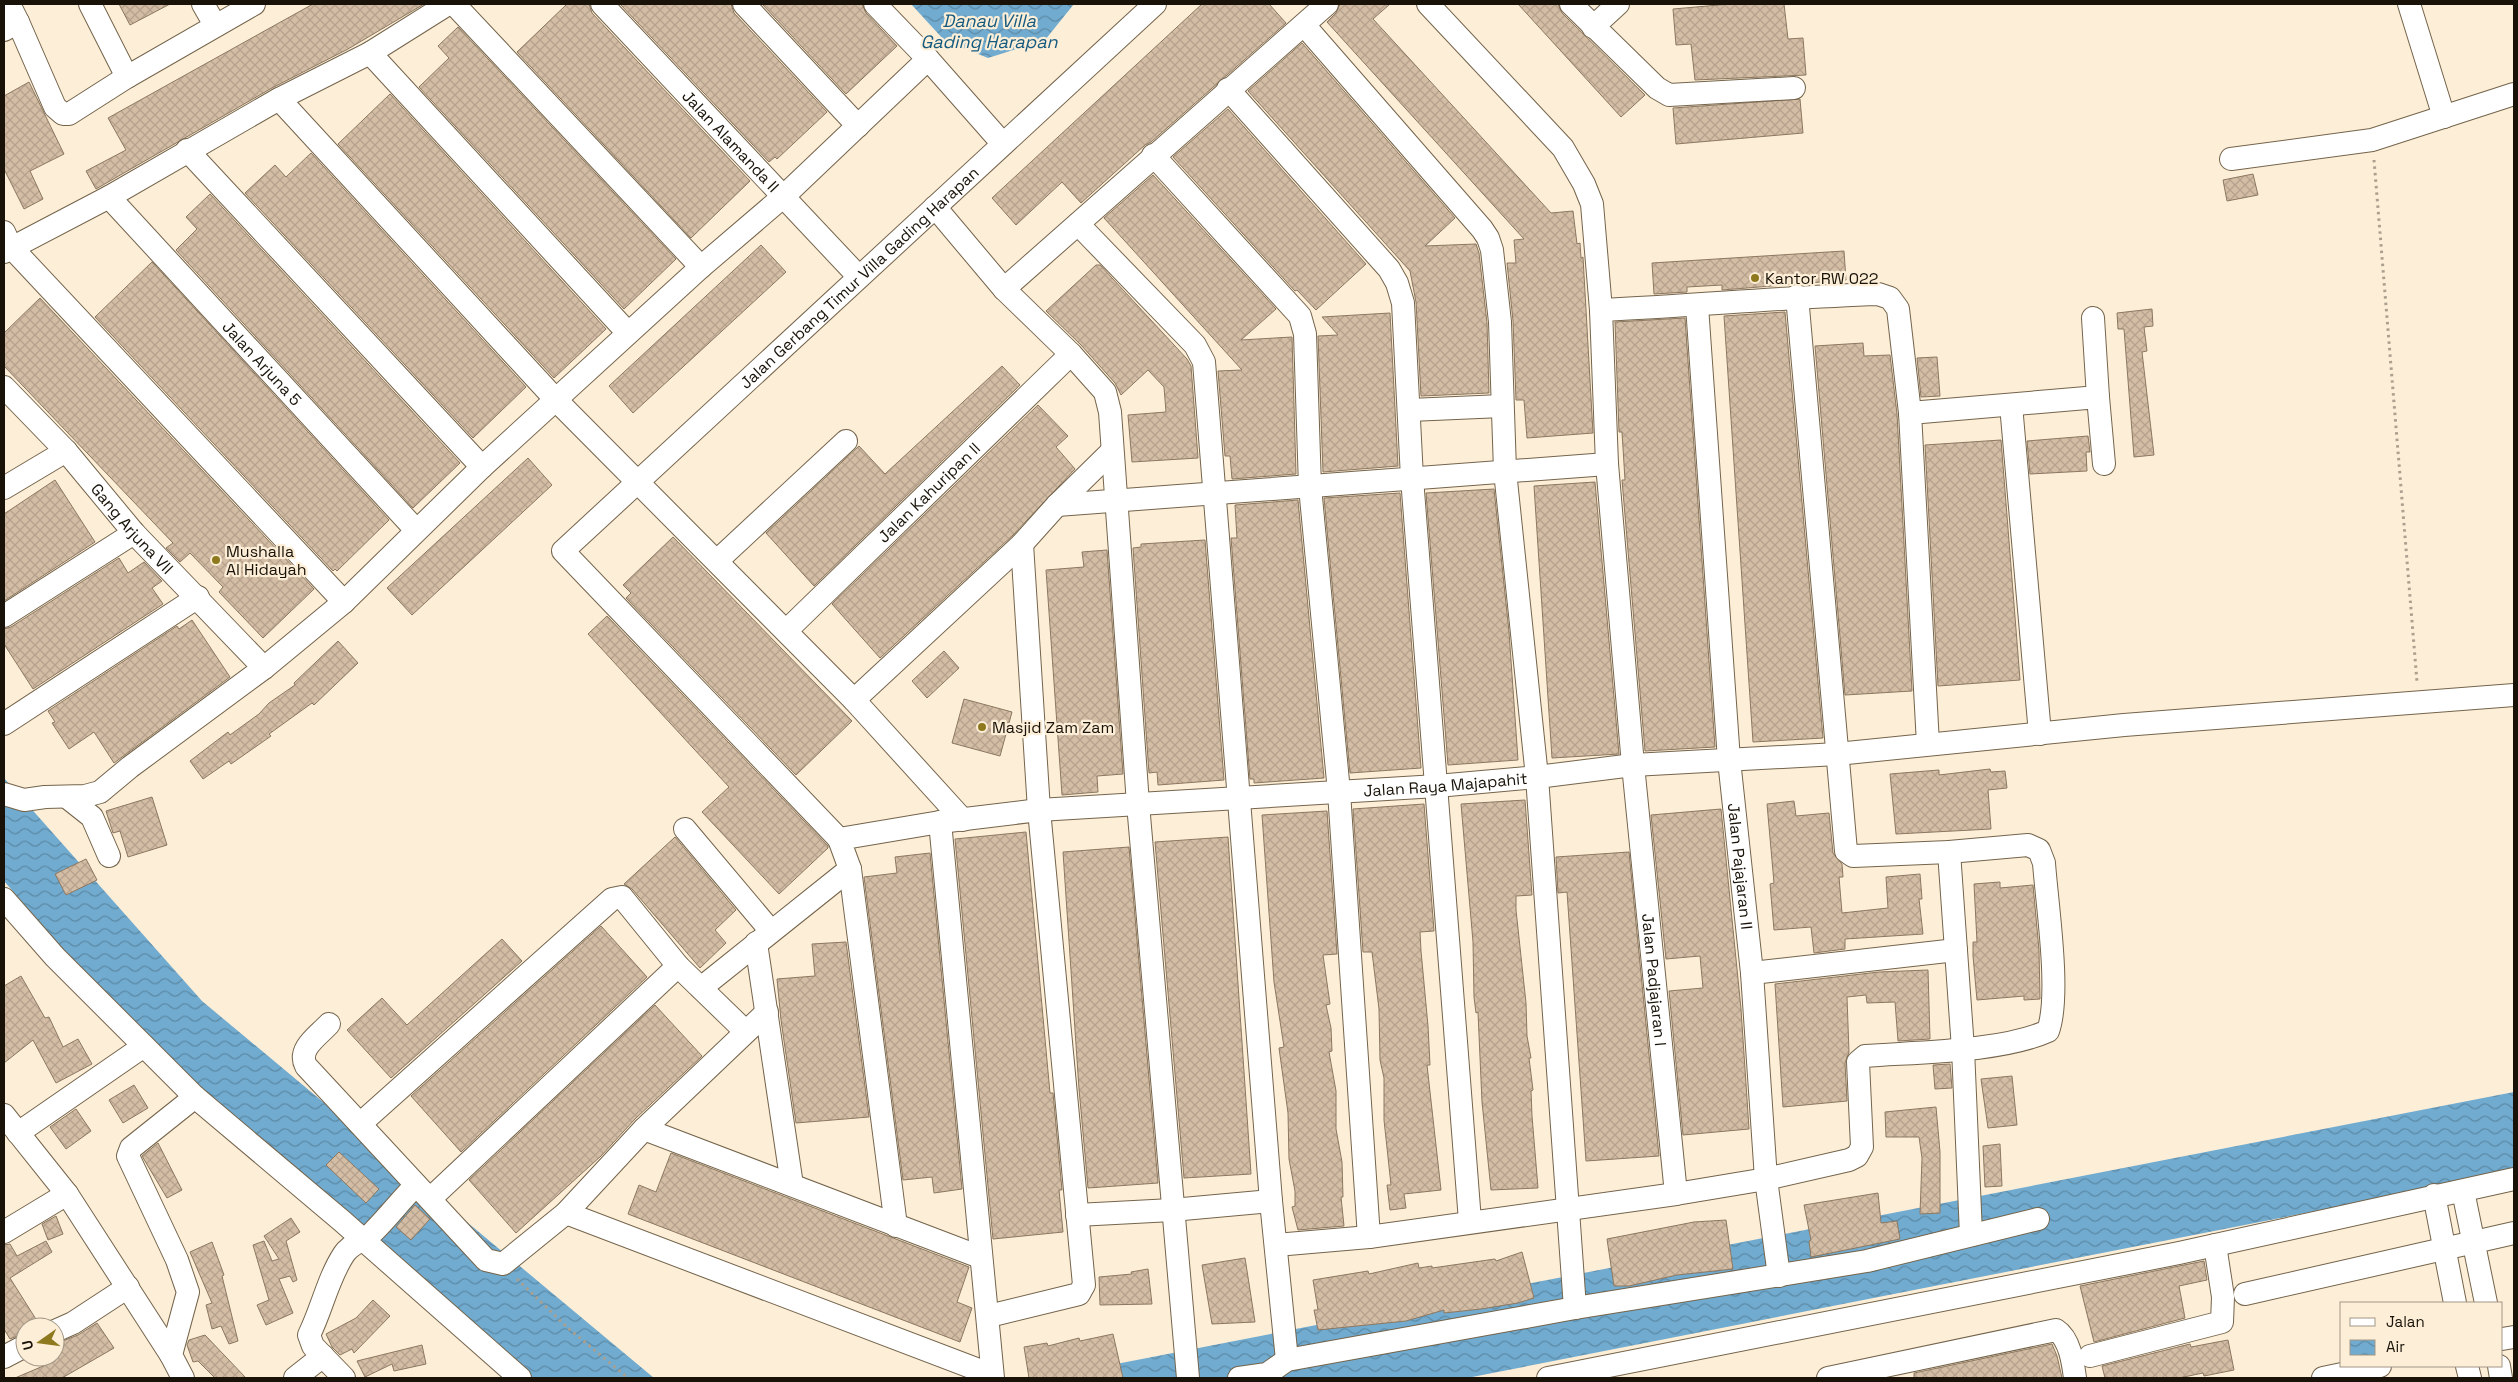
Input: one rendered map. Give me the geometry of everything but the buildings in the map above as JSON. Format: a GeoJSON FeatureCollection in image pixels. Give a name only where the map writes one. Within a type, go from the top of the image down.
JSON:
{"type":"FeatureCollection","features":[{"type":"Feature","properties":{"kind":"street"},"geometry":{"type":"LineString","coordinates":[[90,4],[127,77]]}},
{"type":"Feature","properties":{"kind":"street"},"geometry":{"type":"LineString","coordinates":[[203,4],[215,25]]}},
{"type":"Feature","properties":{"kind":"street"},"geometry":{"type":"LineString","coordinates":[[10,19],[58,111],[69,114],[127,77],[254,4]]}},
{"type":"Feature","properties":{"kind":"street"},"geometry":{"type":"LineString","coordinates":[[344,602],[6,244],[109,197],[187,150],[279,99],[370,53],[448,4]]}},
{"type":"Feature","properties":{"kind":"street"},"geometry":{"type":"LineString","coordinates":[[454,4],[701,267]]}},
{"type":"Feature","properties":{"kind":"street","name":"Jalan Alamanda II"},"geometry":{"type":"LineString","coordinates":[[602,4],[859,277]]}},
{"type":"Feature","properties":{"kind":"street"},"geometry":{"type":"LineString","coordinates":[[744,4],[858,126]]}},
{"type":"Feature","properties":{"kind":"street"},"geometry":{"type":"LineString","coordinates":[[875,4],[928,59],[1004,144]]}},
{"type":"Feature","properties":{"kind":"street","name":"Jalan Gerbang Timur Villa Gading Harapan"},"geometry":{"type":"LineString","coordinates":[[839,839],[562,551],[1155,4]]}},
{"type":"Feature","properties":{"kind":"street"},"geometry":{"type":"LineString","coordinates":[[1004,289],[1153,155],[1327,4]]}},
{"type":"Feature","properties":{"kind":"street","name":"Jalan Padjajaran I"},"geometry":{"type":"LineString","coordinates":[[1428,4],[1564,148],[1584,184],[1592,204],[1601,310],[1607,464],[1633,765],[1676,1194]]}},
{"type":"Feature","properties":{"kind":"street"},"geometry":{"type":"LineString","coordinates":[[1571,4],[1657,88],[1669,95],[1794,88]]}},
{"type":"Feature","properties":{"kind":"street"},"geometry":{"type":"LineString","coordinates":[[1593,27],[1618,4]]}},
{"type":"Feature","properties":{"kind":"street"},"geometry":{"type":"LineString","coordinates":[[2409,4],[2444,117]]}},
{"type":"Feature","properties":{"kind":"street"},"geometry":{"type":"LineString","coordinates":[[1304,25],[1488,238],[1492,250],[1500,322],[1505,471],[1537,777],[1575,1308]]}},
{"type":"Feature","properties":{"kind":"street"},"geometry":{"type":"LineString","coordinates":[[370,53],[628,333]]}},
{"type":"Feature","properties":{"kind":"street"},"geometry":{"type":"LineString","coordinates":[[4,794],[24,800],[45,797],[68,798],[100,792],[130,766],[264,668],[344,602],[482,467],[557,401],[701,267],[784,196],[928,59]]}},
{"type":"Feature","properties":{"kind":"street"},"geometry":{"type":"LineString","coordinates":[[1228,89],[1389,269],[1397,283],[1403,303],[1412,478],[1470,1221]]}},
{"type":"Feature","properties":{"kind":"street"},"geometry":{"type":"LineString","coordinates":[[2231,159],[2372,140],[2514,94]]}},
{"type":"Feature","properties":{"kind":"street"},"geometry":{"type":"LineString","coordinates":[[279,99],[557,401],[718,560],[854,700],[963,820]]}},
{"type":"Feature","properties":{"kind":"street"},"geometry":{"type":"LineString","coordinates":[[187,150],[482,467]]}},
{"type":"Feature","properties":{"kind":"street"},"geometry":{"type":"LineString","coordinates":[[1153,155],[1300,316],[1305,334],[1310,487],[1339,792],[1369,1237]]}},
{"type":"Feature","properties":{"kind":"street","name":"Jalan Arjuna 5"},"geometry":{"type":"LineString","coordinates":[[109,197],[416,530]]}},
{"type":"Feature","properties":{"kind":"street"},"geometry":{"type":"LineString","coordinates":[[935,207],[1004,289],[1071,354],[1105,392],[1110,412],[1138,804],[1188,1378]]}},
{"type":"Feature","properties":{"kind":"street"},"geometry":{"type":"LineString","coordinates":[[1078,224],[1195,345],[1204,362],[1212,493],[1271,1201],[1287,1360]]}},
{"type":"Feature","properties":{"kind":"street"},"geometry":{"type":"LineString","coordinates":[[1601,310],[1697,306],[1797,296],[1878,294],[1890,298],[1898,309],[1910,413],[1928,744]]}},
{"type":"Feature","properties":{"kind":"street"},"geometry":{"type":"LineString","coordinates":[[1276,1245],[1369,1237],[1470,1221],[1676,1194],[1766,1178],[1849,1160],[1857,1156],[1862,1147],[1858,1067],[1865,1056],[1963,1049],[2032,1039],[2048,1031],[2053,1018],[2052,964],[2044,863],[2039,850],[2028,845],[1949,852],[1852,856],[1846,851],[1797,296]]}},
{"type":"Feature","properties":{"kind":"street","name":"Jalan Pajajaran II"},"geometry":{"type":"LineString","coordinates":[[1697,306],[1729,760],[1752,973],[1766,1178],[1779,1276]]}},
{"type":"Feature","properties":{"kind":"street"},"geometry":{"type":"LineString","coordinates":[[2093,318],[2104,464]]}},
{"type":"Feature","properties":{"kind":"street","name":"Jalan Kahuripan II"},"geometry":{"type":"LineString","coordinates":[[786,631],[1071,354]]}},
{"type":"Feature","properties":{"kind":"street","name":"Gang Arjuna VII"},"geometry":{"type":"LineString","coordinates":[[4,387],[66,451],[134,533],[198,597],[264,668]]}},
{"type":"Feature","properties":{"kind":"street"},"geometry":{"type":"LineString","coordinates":[[1910,413],[2098,397]]}},
{"type":"Feature","properties":{"kind":"street"},"geometry":{"type":"LineString","coordinates":[[2011,405],[2040,734]]}},
{"type":"Feature","properties":{"kind":"street"},"geometry":{"type":"LineString","coordinates":[[1410,410],[1502,406]]}},
{"type":"Feature","properties":{"kind":"street"},"geometry":{"type":"LineString","coordinates":[[718,560],[846,441]]}},
{"type":"Feature","properties":{"kind":"street"},"geometry":{"type":"LineString","coordinates":[[4,488],[66,451]]}},
{"type":"Feature","properties":{"kind":"street"},"geometry":{"type":"LineString","coordinates":[[854,700],[1022,544],[1057,504],[1112,452]]}},
{"type":"Feature","properties":{"kind":"street"},"geometry":{"type":"LineString","coordinates":[[1057,504],[1607,464]]}},
{"type":"Feature","properties":{"kind":"street"},"geometry":{"type":"LineString","coordinates":[[4,616],[134,533]]}},
{"type":"Feature","properties":{"kind":"street"},"geometry":{"type":"LineString","coordinates":[[989,1316],[1079,1294],[1084,1285],[1039,810],[1022,544]]}},
{"type":"Feature","properties":{"kind":"street"},"geometry":{"type":"LineString","coordinates":[[4,724],[198,597]]}},
{"type":"Feature","properties":{"kind":"street","name":"Jalan Raya Majapahit"},"geometry":{"type":"LineString","coordinates":[[839,839],[940,822],[1039,810],[1238,800],[1437,786],[1537,777],[1633,765],[1837,754],[2124,725],[2514,695]]}},
{"type":"Feature","properties":{"kind":"street"},"geometry":{"type":"LineString","coordinates":[[68,798],[92,817],[109,856]]}},
{"type":"Feature","properties":{"kind":"street"},"geometry":{"type":"LineString","coordinates":[[566,1213],[993,1377],[989,1316],[980,1257],[940,822]]}},
{"type":"Feature","properties":{"kind":"street"},"geometry":{"type":"LineString","coordinates":[[685,829],[763,937],[768,1012],[792,1185]]}},
{"type":"Feature","properties":{"kind":"street"},"geometry":{"type":"LineString","coordinates":[[839,839],[850,868],[896,1226]]}},
{"type":"Feature","properties":{"kind":"street"},"geometry":{"type":"LineString","coordinates":[[1949,852],[1963,1049],[1971,1235]]}},
{"type":"Feature","properties":{"kind":"street"},"geometry":{"type":"LineString","coordinates":[[700,988],[850,868]]}},
{"type":"Feature","properties":{"kind":"street"},"geometry":{"type":"LineString","coordinates":[[360,1124],[612,899],[622,898],[678,966],[745,1031]]}},
{"type":"Feature","properties":{"kind":"street"},"geometry":{"type":"LineString","coordinates":[[4,899],[54,957],[195,1097],[368,1236],[520,1378]]}},
{"type":"Feature","properties":{"kind":"street"},"geometry":{"type":"LineString","coordinates":[[1752,973],[1956,950]]}},
{"type":"Feature","properties":{"kind":"street"},"geometry":{"type":"LineString","coordinates":[[344,1378],[313,1346],[309,1335],[343,1255],[350,1246],[368,1236],[398,1202],[423,1192],[678,966]]}},
{"type":"Feature","properties":{"kind":"street"},"geometry":{"type":"LineString","coordinates":[[329,1024],[303,1051],[302,1060],[306,1066],[486,1260],[503,1264],[566,1213],[644,1129],[745,1031],[768,1012]]}},
{"type":"Feature","properties":{"kind":"street"},"geometry":{"type":"LineString","coordinates":[[18,1133],[144,1046]]}},
{"type":"Feature","properties":{"kind":"street"},"geometry":{"type":"LineString","coordinates":[[171,1355],[188,1292],[177,1260],[128,1156],[130,1148],[195,1097]]}},
{"type":"Feature","properties":{"kind":"street"},"geometry":{"type":"LineString","coordinates":[[4,1115],[66,1194],[128,1287],[171,1355],[183,1378]]}},
{"type":"Feature","properties":{"kind":"street"},"geometry":{"type":"LineString","coordinates":[[644,1129],[980,1257]]}},
{"type":"Feature","properties":{"kind":"street"},"geometry":{"type":"LineString","coordinates":[[1548,1378],[2214,1245],[2434,1195],[2463,1191],[2514,1179]]}},
{"type":"Feature","properties":{"kind":"street"},"geometry":{"type":"LineString","coordinates":[[2463,1191],[2486,1302]]}},
{"type":"Feature","properties":{"kind":"street"},"geometry":{"type":"LineString","coordinates":[[4,1232],[66,1194]]}},
{"type":"Feature","properties":{"kind":"street"},"geometry":{"type":"LineString","coordinates":[[2434,1195],[2455,1302]]}},
{"type":"Feature","properties":{"kind":"street"},"geometry":{"type":"LineString","coordinates":[[1077,1215],[1172,1210],[1271,1201]]}},
{"type":"Feature","properties":{"kind":"street"},"geometry":{"type":"LineString","coordinates":[[1239,1378],[1267,1374],[1287,1360],[1575,1308],[1867,1261],[2038,1219]]}},
{"type":"Feature","properties":{"kind":"street"},"geometry":{"type":"LineString","coordinates":[[2244,1294],[2514,1233]]}},
{"type":"Feature","properties":{"kind":"street"},"geometry":{"type":"LineString","coordinates":[[2090,1356],[2222,1322],[2223,1297],[2214,1245]]}},
{"type":"Feature","properties":{"kind":"street"},"geometry":{"type":"LineString","coordinates":[[65,1327],[128,1287]]}},
{"type":"Feature","properties":{"kind":"street"},"geometry":{"type":"LineString","coordinates":[[1828,1378],[2056,1330],[2063,1336],[2072,1361],[2075,1378]]}},
{"type":"Feature","properties":{"kind":"street"},"geometry":{"type":"LineString","coordinates":[[295,1378],[323,1356]]}},
{"type":"Feature","properties":{"kind":"street"},"geometry":{"type":"LineString","coordinates":[[2323,1378],[2378,1370]]}},
{"type":"Feature","properties":{"kind":"path"},"geometry":{"type":"LineString","coordinates":[[2372,140],[2419,703]]}},
{"type":"Feature","properties":{"kind":"path"},"geometry":{"type":"LineString","coordinates":[[503,1264],[568,1328],[628,1378]]}},
{"type":"Feature","properties":{"kind":"water","name":"Danau Villa Gading Harapan"},"geometry":{"type":"Polygon","coordinates":[[[911,4],[1074,4],[1045,40],[988,58],[944,40],[911,4]]]}},
{"type":"Feature","properties":{"kind":"water"},"geometry":{"type":"Polygon","coordinates":[[[4,778],[202,1001],[654,1378],[504,1378],[162,1064],[4,881],[4,778]]]}},
{"type":"Feature","properties":{"kind":"water"},"geometry":{"type":"Polygon","coordinates":[[[2514,1092],[2514,1172],[1467,1378],[1044,1378],[2514,1092]]]}},
{"type":"Feature","properties":{"kind":"place","name":"Kantor RW 022"},"geometry":{"type":"Point","coordinates":[1755,278]}},
{"type":"Feature","properties":{"kind":"place","name":"Mushalla Al Hidayah"},"geometry":{"type":"Point","coordinates":[216,560]}},
{"type":"Feature","properties":{"kind":"place","name":"Masjid Zam Zam"},"geometry":{"type":"Point","coordinates":[982,727]}}]}
